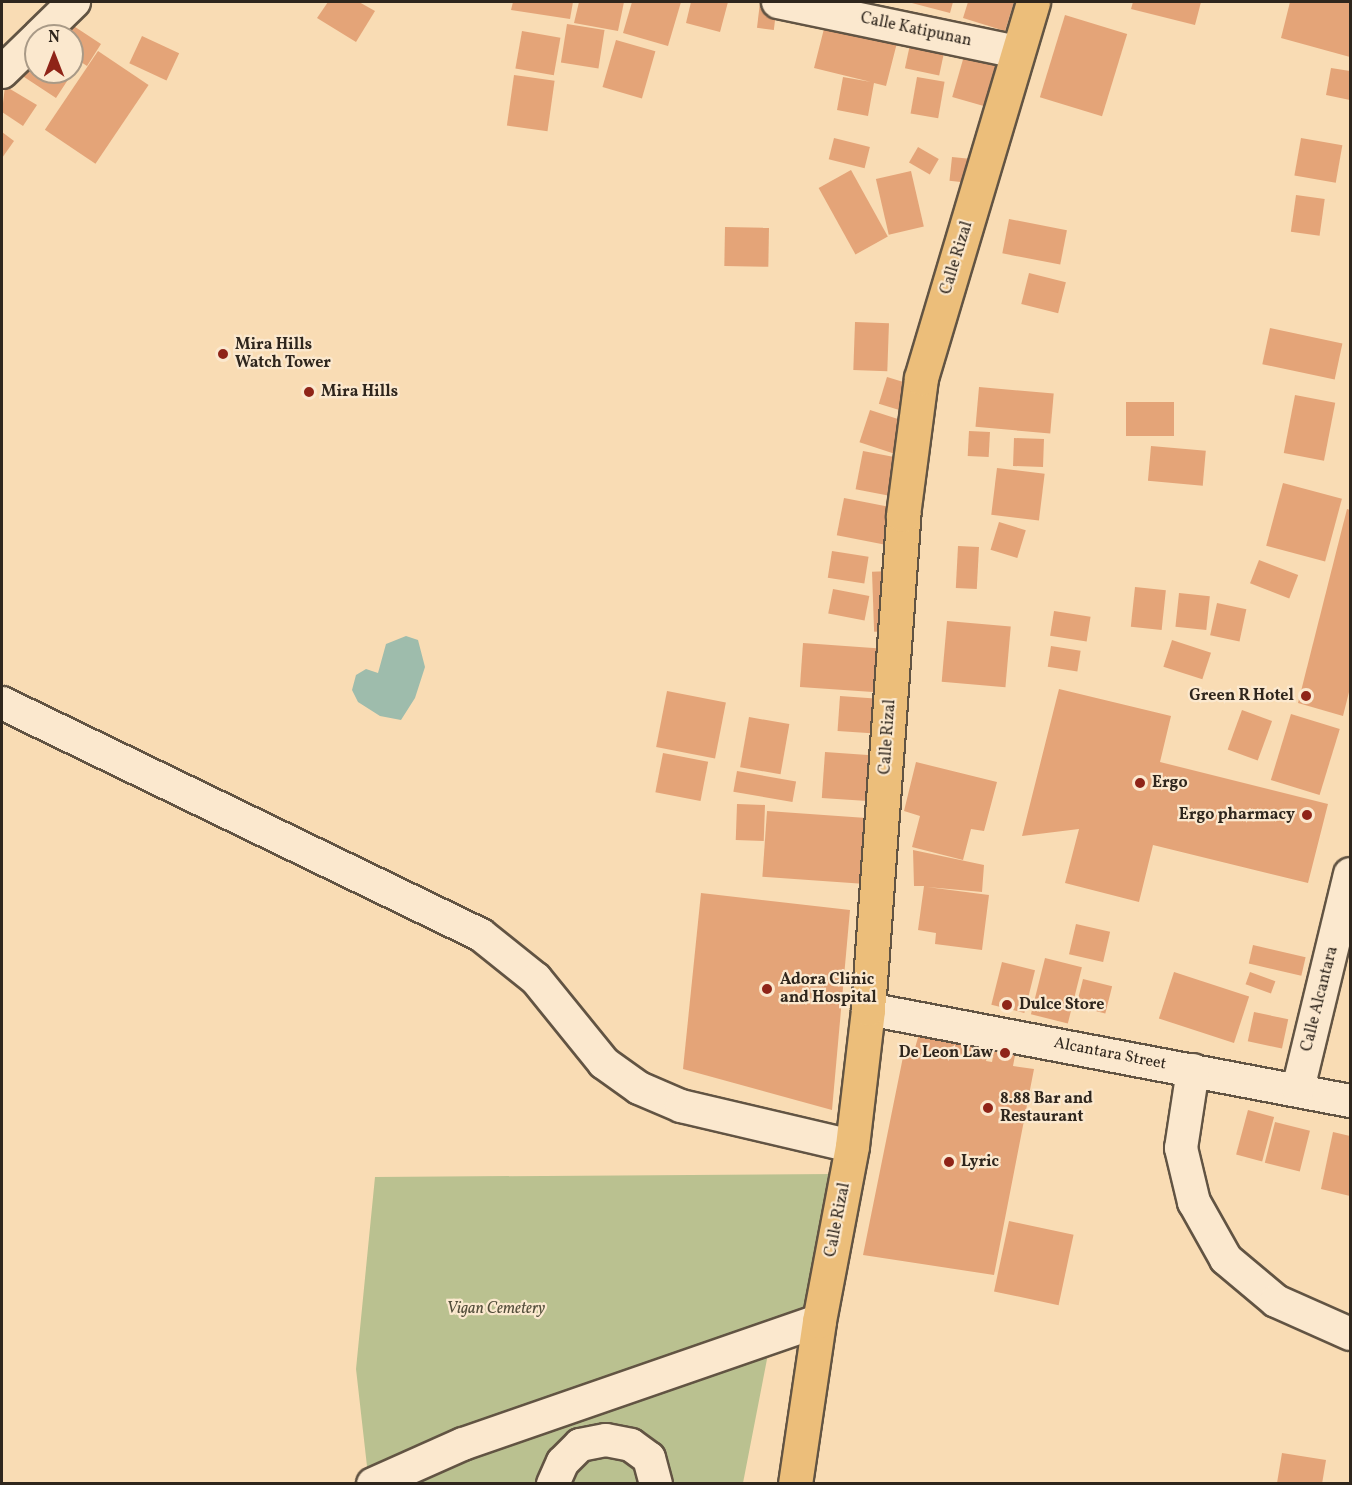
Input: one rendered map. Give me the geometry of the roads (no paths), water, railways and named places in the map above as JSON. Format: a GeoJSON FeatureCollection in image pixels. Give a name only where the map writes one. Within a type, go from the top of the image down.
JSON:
{"type":"FeatureCollection","features":[{"type":"Feature","properties":{"kind":"main road","name":"Calle Rizal"},"geometry":{"type":"LineString","coordinates":[[795,1484],[819,1321],[852,1146],[868,1009],[903,515],[921,378],[1033,2]]}},
{"type":"Feature","properties":{"kind":"street"},"geometry":{"type":"LineString","coordinates":[[51,24],[74,2]]}},
{"type":"Feature","properties":{"kind":"street","name":"Calle Katipunan"},"geometry":{"type":"LineString","coordinates":[[778,2],[1018,52]]}},
{"type":"Feature","properties":{"kind":"street"},"geometry":{"type":"LineString","coordinates":[[2,72],[24,50]]}},
{"type":"Feature","properties":{"kind":"street"},"geometry":{"type":"LineString","coordinates":[[2,703],[481,935],[536,979],[604,1063],[639,1088],[681,1106],[852,1146]]}},
{"type":"Feature","properties":{"kind":"street","name":"Calle Alcantara"},"geometry":{"type":"LineString","coordinates":[[1299,1089],[1350,874]]}},
{"type":"Feature","properties":{"kind":"street","name":"Alcantara Street"},"geometry":{"type":"LineString","coordinates":[[868,1009],[1299,1089],[1350,1101]]}},
{"type":"Feature","properties":{"kind":"street"},"geometry":{"type":"LineString","coordinates":[[1193,1070],[1181,1148],[1194,1203],[1226,1259],[1276,1301],[1350,1334]]}},
{"type":"Feature","properties":{"kind":"street"},"geometry":{"type":"LineString","coordinates":[[374,1484],[463,1444],[819,1321]]}},
{"type":"Feature","properties":{"kind":"street"},"geometry":{"type":"LineString","coordinates":[[552,1484],[563,1462],[580,1445],[606,1440],[631,1445],[649,1458],[656,1484]]}},
{"type":"Feature","properties":{"kind":"place","name":"Mira Hills Watch Tower"},"geometry":{"type":"Point","coordinates":[223,354]}},
{"type":"Feature","properties":{"kind":"place","name":"Mira Hills"},"geometry":{"type":"Point","coordinates":[309,392]}},
{"type":"Feature","properties":{"kind":"place","name":"Green R Hotel"},"geometry":{"type":"Point","coordinates":[1306,696]}},
{"type":"Feature","properties":{"kind":"place","name":"Ergo"},"geometry":{"type":"Point","coordinates":[1140,783]}},
{"type":"Feature","properties":{"kind":"place","name":"Ergo pharmacy"},"geometry":{"type":"Point","coordinates":[1307,815]}},
{"type":"Feature","properties":{"kind":"place","name":"Adora Clinic and Hospital"},"geometry":{"type":"Point","coordinates":[767,989]}},
{"type":"Feature","properties":{"kind":"place","name":"Dulce Store"},"geometry":{"type":"Point","coordinates":[1007,1005]}},
{"type":"Feature","properties":{"kind":"place","name":"De Leon Law"},"geometry":{"type":"Point","coordinates":[1005,1053]}},
{"type":"Feature","properties":{"kind":"place","name":"8.88 Bar and Restaurant"},"geometry":{"type":"Point","coordinates":[988,1108]}},
{"type":"Feature","properties":{"kind":"place","name":"Lyric"},"geometry":{"type":"Point","coordinates":[949,1162]}},
{"type":"Feature","properties":{"kind":"park label","name":"Vigan Cemetery"},"geometry":{"type":"Point","coordinates":[496,1309]}}]}
